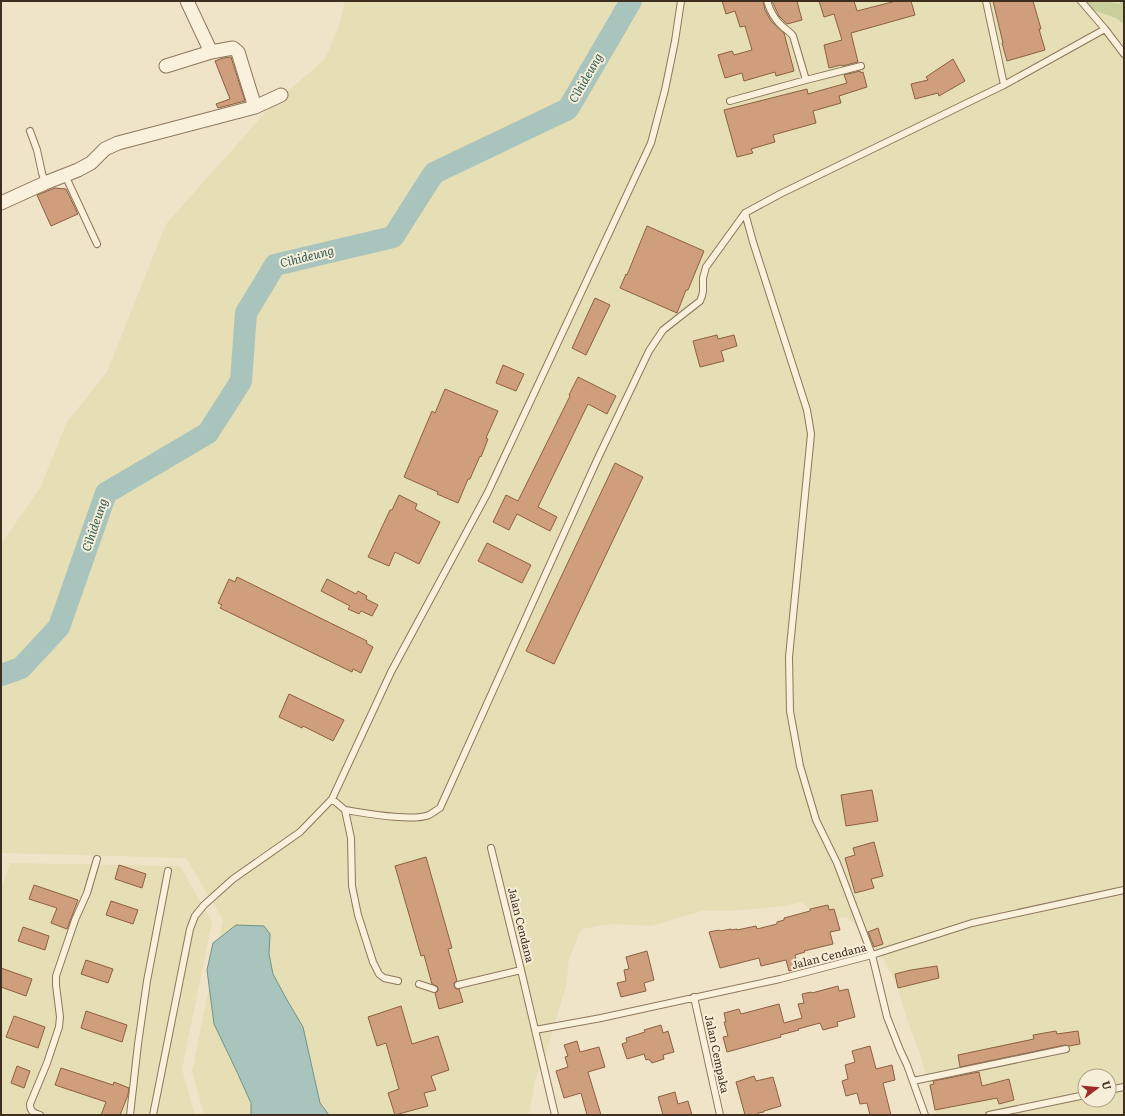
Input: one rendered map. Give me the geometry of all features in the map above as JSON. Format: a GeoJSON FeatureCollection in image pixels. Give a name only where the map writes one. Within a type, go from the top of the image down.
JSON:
{"type":"FeatureCollection","features":[{"type":"Feature","properties":{"kind":"street"},"geometry":{"type":"LineString","coordinates":[[187,1],[211,52]]}},
{"type":"Feature","properties":{"kind":"street"},"geometry":{"type":"LineString","coordinates":[[166,66],[211,52],[233,48],[238,52],[255,108]]}},
{"type":"Feature","properties":{"kind":"street"},"geometry":{"type":"LineString","coordinates":[[1,203],[78,170],[91,163],[105,149],[118,143],[255,108],[281,95]]}},
{"type":"Feature","properties":{"kind":"lane"},"geometry":{"type":"LineString","coordinates":[[153,1115],[190,929],[195,916],[204,905],[233,879],[300,832],[332,799],[391,672],[487,494],[651,143],[665,90],[681,1]]}},
{"type":"Feature","properties":{"kind":"lane"},"geometry":{"type":"LineString","coordinates":[[767,1],[772,15],[793,36],[806,80]]}},
{"type":"Feature","properties":{"kind":"lane"},"geometry":{"type":"LineString","coordinates":[[986,1],[1004,85]]}},
{"type":"Feature","properties":{"kind":"lane"},"geometry":{"type":"LineString","coordinates":[[1081,1],[1124,54]]}},
{"type":"Feature","properties":{"kind":"lane"},"geometry":{"type":"LineString","coordinates":[[332,799],[345,810],[372,815],[414,818],[429,815],[440,808],[597,460],[649,351],[664,330],[700,301],[703,290],[702,278],[706,267],[745,213],[780,194],[1004,85],[1105,29]]}},
{"type":"Feature","properties":{"kind":"lane"},"geometry":{"type":"LineString","coordinates":[[730,101],[861,66]]}},
{"type":"Feature","properties":{"kind":"lane"},"geometry":{"type":"LineString","coordinates":[[30,131],[37,150],[45,183]]}},
{"type":"Feature","properties":{"kind":"lane"},"geometry":{"type":"LineString","coordinates":[[65,175],[97,244]]}},
{"type":"Feature","properties":{"kind":"lane"},"geometry":{"type":"LineString","coordinates":[[745,213],[807,410],[811,434],[789,657],[790,711],[800,766],[816,820],[837,863],[872,955],[888,1017],[925,1115]]}},
{"type":"Feature","properties":{"kind":"lane"},"geometry":{"type":"LineString","coordinates":[[345,810],[351,838],[352,886],[360,922],[373,962],[379,974],[384,978],[398,981]]}},
{"type":"Feature","properties":{"kind":"lane","name":"Jalan Cendana"},"geometry":{"type":"LineString","coordinates":[[491,848],[522,970],[555,1115]]}},
{"type":"Feature","properties":{"kind":"lane"},"geometry":{"type":"LineString","coordinates":[[40,1115],[34,1113],[30,1109],[30,1104],[47,1063],[59,1027],[60,1017],[56,976],[97,859]]}},
{"type":"Feature","properties":{"kind":"lane"},"geometry":{"type":"LineString","coordinates":[[130,1115],[147,981],[168,871]]}},
{"type":"Feature","properties":{"kind":"lane","name":"Jalan Cendana"},"geometry":{"type":"LineString","coordinates":[[535,1030],[600,1018],[780,979],[872,955],[972,923],[1124,890]]}},
{"type":"Feature","properties":{"kind":"lane"},"geometry":{"type":"LineString","coordinates":[[458,985],[522,970]]}},
{"type":"Feature","properties":{"kind":"lane"},"geometry":{"type":"LineString","coordinates":[[419,984],[434,989]]}},
{"type":"Feature","properties":{"kind":"lane","name":"Jalan Cempaka"},"geometry":{"type":"LineString","coordinates":[[694,997],[720,1115]]}},
{"type":"Feature","properties":{"kind":"lane"},"geometry":{"type":"LineString","coordinates":[[913,1081],[1066,1049]]}},
{"type":"Feature","properties":{"kind":"lane"},"geometry":{"type":"LineString","coordinates":[[990,1115],[1077,1097]]}},
{"type":"Feature","properties":{"kind":"shaded area"},"geometry":{"type":"Polygon","coordinates":[[[345,1],[1124,1],[1124,1115],[937,1115],[920,1054],[897,986],[884,960],[869,937],[846,917],[825,922],[801,902],[786,906],[730,911],[702,911],[651,926],[610,924],[581,929],[569,959],[566,986],[546,1053],[535,1080],[529,1115],[204,1115],[192,1071],[223,920],[186,858],[2,853],[1,857],[1,544],[40,488],[67,422],[107,372],[166,224],[272,105],[325,59],[340,23],[345,1]]]}},
{"type":"Feature","properties":{"kind":"shaded area"},"geometry":{"type":"Polygon","coordinates":[[[10,863],[180,866],[212,922],[182,1069],[195,1115],[1,1115],[1,889],[10,863]]]}},
{"type":"Feature","properties":{"kind":"green space"},"geometry":{"type":"Polygon","coordinates":[[[1083,1],[1105,1],[1120,4],[1119,1],[1124,1],[1124,24],[1116,18],[1087,8],[1083,1]]]}},
{"type":"Feature","properties":{"kind":"water"},"geometry":{"type":"Polygon","coordinates":[[[236,925],[264,926],[270,934],[269,954],[273,974],[303,1027],[320,1103],[329,1115],[251,1115],[251,1103],[214,1024],[207,970],[213,943],[236,925]]]}},
{"type":"Feature","properties":{"kind":"building"},"geometry":{"type":"Polygon","coordinates":[[[722,1],[763,1],[765,10],[771,21],[784,33],[794,71],[776,76],[775,72],[744,81],[742,73],[725,78],[718,55],[732,51],[734,55],[752,50],[745,26],[740,27],[735,11],[726,14],[722,1]]]}},
{"type":"Feature","properties":{"kind":"building"},"geometry":{"type":"Polygon","coordinates":[[[772,1],[797,1],[802,20],[787,24],[779,16],[772,1]]]}},
{"type":"Feature","properties":{"kind":"building"},"geometry":{"type":"Polygon","coordinates":[[[819,1],[854,1],[857,11],[896,1],[911,1],[915,15],[851,33],[858,62],[829,68],[824,45],[842,40],[834,14],[824,17],[819,1]]]}},
{"type":"Feature","properties":{"kind":"building"},"geometry":{"type":"Polygon","coordinates":[[[993,1],[1033,1],[1045,50],[1007,61],[993,1]]]}},
{"type":"Feature","properties":{"kind":"building"},"geometry":{"type":"Polygon","coordinates":[[[231,57],[245,101],[218,108],[216,104],[230,99],[215,61],[231,57]]]}},
{"type":"Feature","properties":{"kind":"building"},"geometry":{"type":"Polygon","coordinates":[[[953,59],[965,81],[939,96],[938,93],[915,99],[911,84],[928,80],[926,77],[953,59]]]}},
{"type":"Feature","properties":{"kind":"building"},"geometry":{"type":"Polygon","coordinates":[[[860,71],[861,73],[863,72],[867,87],[839,96],[841,103],[813,111],[816,123],[773,135],[775,142],[751,149],[753,153],[737,157],[724,110],[807,89],[808,94],[847,83],[844,75],[860,71]]]}},
{"type":"Feature","properties":{"kind":"building"},"geometry":{"type":"Polygon","coordinates":[[[55,188],[66,189],[78,214],[51,226],[37,195],[55,188]]]}},
{"type":"Feature","properties":{"kind":"building"},"geometry":{"type":"Polygon","coordinates":[[[647,226],[704,251],[677,313],[620,288],[626,274],[627,275],[647,226]]]}},
{"type":"Feature","properties":{"kind":"building"},"geometry":{"type":"Polygon","coordinates":[[[595,298],[610,305],[586,355],[572,348],[595,298]]]}},
{"type":"Feature","properties":{"kind":"building"},"geometry":{"type":"Polygon","coordinates":[[[717,335],[718,339],[734,335],[737,346],[721,351],[724,361],[700,367],[693,341],[717,335]]]}},
{"type":"Feature","properties":{"kind":"building"},"geometry":{"type":"Polygon","coordinates":[[[503,365],[524,374],[516,391],[496,383],[503,365]]]}},
{"type":"Feature","properties":{"kind":"building"},"geometry":{"type":"Polygon","coordinates":[[[578,377],[616,396],[607,414],[588,404],[538,507],[557,517],[550,531],[517,514],[509,530],[493,522],[506,495],[518,501],[578,377]]]}},
{"type":"Feature","properties":{"kind":"building"},"geometry":{"type":"Polygon","coordinates":[[[445,389],[498,411],[486,438],[488,439],[481,457],[480,456],[470,479],[468,479],[458,503],[437,494],[438,492],[404,477],[432,411],[435,413],[445,389]]]}},
{"type":"Feature","properties":{"kind":"building"},"geometry":{"type":"Polygon","coordinates":[[[615,463],[643,477],[554,664],[526,651],[615,463]]]}},
{"type":"Feature","properties":{"kind":"building"},"geometry":{"type":"Polygon","coordinates":[[[399,495],[417,504],[415,509],[440,522],[419,564],[395,552],[389,566],[368,557],[390,510],[392,510],[399,495]]]}},
{"type":"Feature","properties":{"kind":"building"},"geometry":{"type":"Polygon","coordinates":[[[487,543],[531,565],[522,583],[478,561],[487,543]]]}},
{"type":"Feature","properties":{"kind":"building"},"geometry":{"type":"Polygon","coordinates":[[[237,577],[367,641],[366,643],[373,647],[361,673],[353,669],[352,672],[220,608],[222,605],[218,603],[229,579],[235,582],[237,577]]]}},
{"type":"Feature","properties":{"kind":"building"},"geometry":{"type":"Polygon","coordinates":[[[327,579],[356,594],[358,591],[367,596],[366,599],[378,605],[372,616],[361,611],[359,614],[348,609],[350,606],[321,591],[327,579]]]}},
{"type":"Feature","properties":{"kind":"building"},"geometry":{"type":"Polygon","coordinates":[[[289,694],[344,720],[333,741],[303,726],[302,728],[279,717],[289,694]]]}},
{"type":"Feature","properties":{"kind":"building"},"geometry":{"type":"Polygon","coordinates":[[[872,790],[878,821],[846,826],[841,795],[872,790]]]}},
{"type":"Feature","properties":{"kind":"building"},"geometry":{"type":"Polygon","coordinates":[[[874,842],[883,876],[871,879],[874,888],[855,893],[845,858],[855,855],[853,848],[874,842]]]}},
{"type":"Feature","properties":{"kind":"building"},"geometry":{"type":"Polygon","coordinates":[[[426,857],[452,948],[448,949],[457,981],[454,983],[454,986],[456,989],[459,989],[463,1002],[439,1009],[435,993],[438,991],[438,988],[432,984],[424,955],[421,956],[395,866],[426,857]]]}},
{"type":"Feature","properties":{"kind":"building"},"geometry":{"type":"Polygon","coordinates":[[[119,865],[146,874],[142,888],[115,879],[119,865]]]}},
{"type":"Feature","properties":{"kind":"building"},"geometry":{"type":"Polygon","coordinates":[[[34,885],[78,900],[67,929],[51,923],[57,908],[29,899],[34,885]]]}},
{"type":"Feature","properties":{"kind":"building"},"geometry":{"type":"Polygon","coordinates":[[[111,901],[138,910],[133,924],[106,915],[111,901]]]}},
{"type":"Feature","properties":{"kind":"building"},"geometry":{"type":"Polygon","coordinates":[[[828,905],[829,910],[834,909],[840,930],[830,932],[833,944],[804,951],[805,952],[795,955],[798,968],[789,971],[786,960],[761,966],[759,958],[720,968],[709,932],[731,929],[737,930],[756,926],[757,929],[777,924],[777,922],[784,920],[784,918],[810,911],[810,909],[828,905]]]}},
{"type":"Feature","properties":{"kind":"building"},"geometry":{"type":"Polygon","coordinates":[[[23,927],[49,936],[45,950],[18,941],[23,927]]]}},
{"type":"Feature","properties":{"kind":"building"},"geometry":{"type":"Polygon","coordinates":[[[878,928],[883,944],[874,947],[868,932],[878,928]]]}},
{"type":"Feature","properties":{"kind":"building"},"geometry":{"type":"Polygon","coordinates":[[[647,951],[654,980],[644,983],[646,991],[621,997],[617,983],[626,981],[624,970],[629,969],[626,957],[647,951]]]}},
{"type":"Feature","properties":{"kind":"building"},"geometry":{"type":"Polygon","coordinates":[[[86,960],[113,969],[108,983],[81,974],[86,960]]]}},
{"type":"Feature","properties":{"kind":"building"},"geometry":{"type":"Polygon","coordinates":[[[937,966],[939,978],[898,988],[895,974],[937,966]]]}},
{"type":"Feature","properties":{"kind":"building"},"geometry":{"type":"Polygon","coordinates":[[[1,968],[32,979],[26,996],[1,987],[1,968]]]}},
{"type":"Feature","properties":{"kind":"building"},"geometry":{"type":"Polygon","coordinates":[[[838,986],[839,991],[848,989],[855,1017],[837,1022],[838,1026],[823,1030],[820,1023],[780,1035],[781,1037],[727,1052],[723,1037],[728,1036],[724,1022],[726,1022],[724,1013],[739,1009],[741,1014],[779,1004],[784,1023],[802,1018],[798,1004],[804,1003],[802,994],[838,986]]]}},
{"type":"Feature","properties":{"kind":"building"},"geometry":{"type":"Polygon","coordinates":[[[401,1006],[412,1044],[438,1036],[449,1070],[431,1076],[436,1090],[424,1093],[428,1106],[395,1115],[388,1093],[399,1089],[386,1043],[377,1046],[368,1017],[401,1006]]]}},
{"type":"Feature","properties":{"kind":"building"},"geometry":{"type":"Polygon","coordinates":[[[86,1011],[127,1025],[122,1042],[81,1028],[86,1011]]]}},
{"type":"Feature","properties":{"kind":"building"},"geometry":{"type":"Polygon","coordinates":[[[14,1016],[45,1027],[38,1048],[6,1037],[14,1016]]]}},
{"type":"Feature","properties":{"kind":"building"},"geometry":{"type":"Polygon","coordinates":[[[661,1025],[663,1033],[668,1031],[674,1052],[663,1055],[664,1059],[652,1063],[649,1059],[646,1060],[644,1054],[627,1059],[622,1044],[627,1042],[626,1038],[645,1032],[644,1030],[661,1025]]]}},
{"type":"Feature","properties":{"kind":"building"},"geometry":{"type":"Polygon","coordinates":[[[1056,1031],[1057,1034],[1078,1031],[1080,1044],[1069,1046],[1065,1045],[960,1067],[958,1055],[1034,1039],[1033,1035],[1056,1031]]]}},
{"type":"Feature","properties":{"kind":"building"},"geometry":{"type":"Polygon","coordinates":[[[577,1041],[580,1052],[599,1047],[605,1067],[588,1072],[601,1115],[587,1115],[581,1093],[564,1098],[556,1071],[568,1067],[565,1057],[568,1056],[564,1045],[577,1041]]]}},
{"type":"Feature","properties":{"kind":"building"},"geometry":{"type":"Polygon","coordinates":[[[870,1046],[876,1069],[892,1065],[895,1080],[883,1083],[891,1115],[870,1115],[867,1103],[860,1104],[857,1093],[846,1096],[842,1081],[848,1079],[845,1065],[855,1062],[852,1051],[870,1046]]]}},
{"type":"Feature","properties":{"kind":"building"},"geometry":{"type":"Polygon","coordinates":[[[17,1066],[30,1071],[24,1088],[11,1083],[17,1066]]]}},
{"type":"Feature","properties":{"kind":"building"},"geometry":{"type":"Polygon","coordinates":[[[61,1068],[113,1085],[114,1082],[129,1088],[128,1095],[120,1115],[101,1115],[106,1102],[55,1085],[61,1068]]]}},
{"type":"Feature","properties":{"kind":"building"},"geometry":{"type":"Polygon","coordinates":[[[979,1072],[982,1086],[1009,1079],[1014,1100],[999,1104],[997,1098],[935,1110],[930,1085],[934,1084],[933,1081],[979,1072]]]}},
{"type":"Feature","properties":{"kind":"building"},"geometry":{"type":"Polygon","coordinates":[[[754,1076],[756,1081],[773,1077],[781,1106],[758,1113],[759,1115],[745,1115],[736,1082],[754,1076]]]}},
{"type":"Feature","properties":{"kind":"building"},"geometry":{"type":"Polygon","coordinates":[[[675,1092],[678,1104],[688,1101],[692,1115],[663,1115],[658,1097],[675,1092]]]}},
{"type":"Feature","properties":{"kind":"waterway","name":"Cihideung"},"geometry":{"type":"LineString","coordinates":[[1,675],[21,668],[59,627],[106,493],[208,433],[241,381],[246,313],[275,265],[393,237],[434,173],[568,109],[631,1]]}}]}
